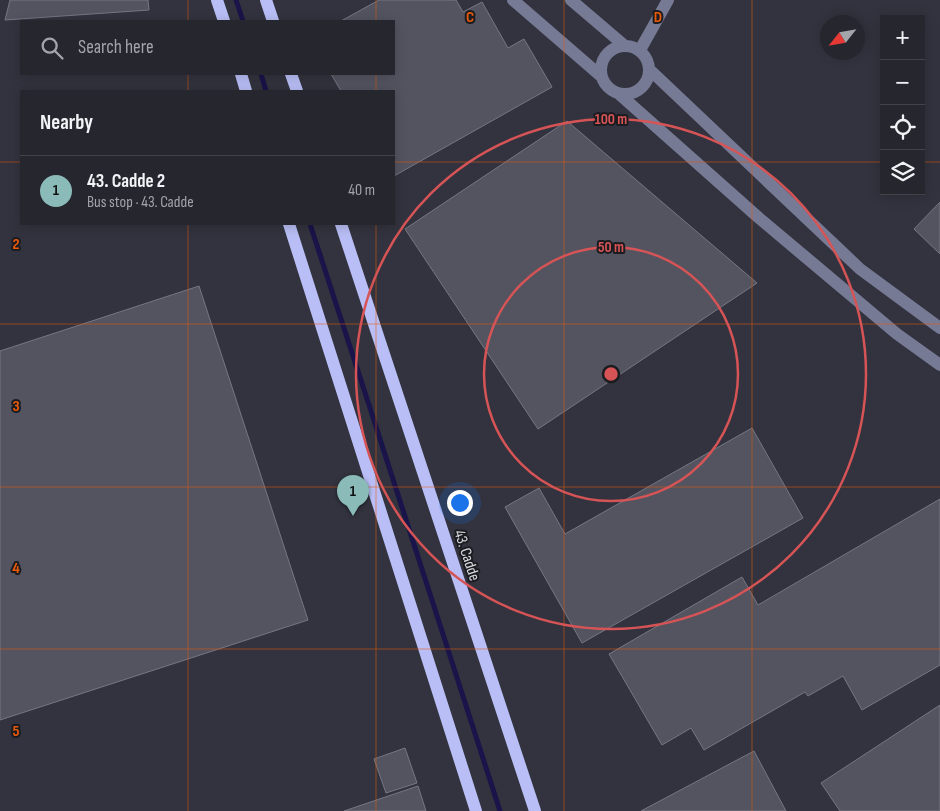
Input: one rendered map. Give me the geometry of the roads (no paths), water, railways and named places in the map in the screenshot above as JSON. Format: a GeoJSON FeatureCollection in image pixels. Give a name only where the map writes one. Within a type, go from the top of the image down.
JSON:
{"type":"FeatureCollection","features":[{"type":"Feature","properties":{"kind":"main road"},"geometry":{"type":"LineString","coordinates":[[217,0],[224,20]]}},
{"type":"Feature","properties":{"kind":"main road"},"geometry":{"type":"LineString","coordinates":[[266,0],[273,20]]}},
{"type":"Feature","properties":{"kind":"main road"},"geometry":{"type":"LineString","coordinates":[[241,75],[246,90]]}},
{"type":"Feature","properties":{"kind":"main road"},"geometry":{"type":"LineString","coordinates":[[291,75],[297,90]]}},
{"type":"Feature","properties":{"kind":"main road"},"geometry":{"type":"LineString","coordinates":[[289,225],[476,811]]}},
{"type":"Feature","properties":{"kind":"main road","name":"43. Cadde"},"geometry":{"type":"LineString","coordinates":[[341,225],[535,811]]}},
{"type":"Feature","properties":{"kind":"street"},"geometry":{"type":"LineString","coordinates":[[513,0],[602,77],[611,90],[625,94],[640,90],[649,78],[650,70],[645,56],[640,50],[633,47],[618,47],[611,50],[602,62],[602,77]]}},
{"type":"Feature","properties":{"kind":"street"},"geometry":{"type":"LineString","coordinates":[[571,0],[625,46]]}},
{"type":"Feature","properties":{"kind":"street"},"geometry":{"type":"LineString","coordinates":[[640,50],[668,0]]}},
{"type":"Feature","properties":{"kind":"street"},"geometry":{"type":"LineString","coordinates":[[650,70],[860,269],[940,328]]}},
{"type":"Feature","properties":{"kind":"street"},"geometry":{"type":"LineString","coordinates":[[618,93],[759,218],[897,334],[940,365]]}},
{"type":"Feature","properties":{"kind":"waterway"},"geometry":{"type":"LineString","coordinates":[[236,0],[243,20]]}},
{"type":"Feature","properties":{"kind":"waterway"},"geometry":{"type":"LineString","coordinates":[[261,75],[266,90]]}},
{"type":"Feature","properties":{"kind":"waterway"},"geometry":{"type":"LineString","coordinates":[[310,225],[500,811]]}},
{"type":"Feature","properties":{"kind":"place","name":"43. Cadde 2"},"geometry":{"type":"Point","coordinates":[353,516]}}]}
